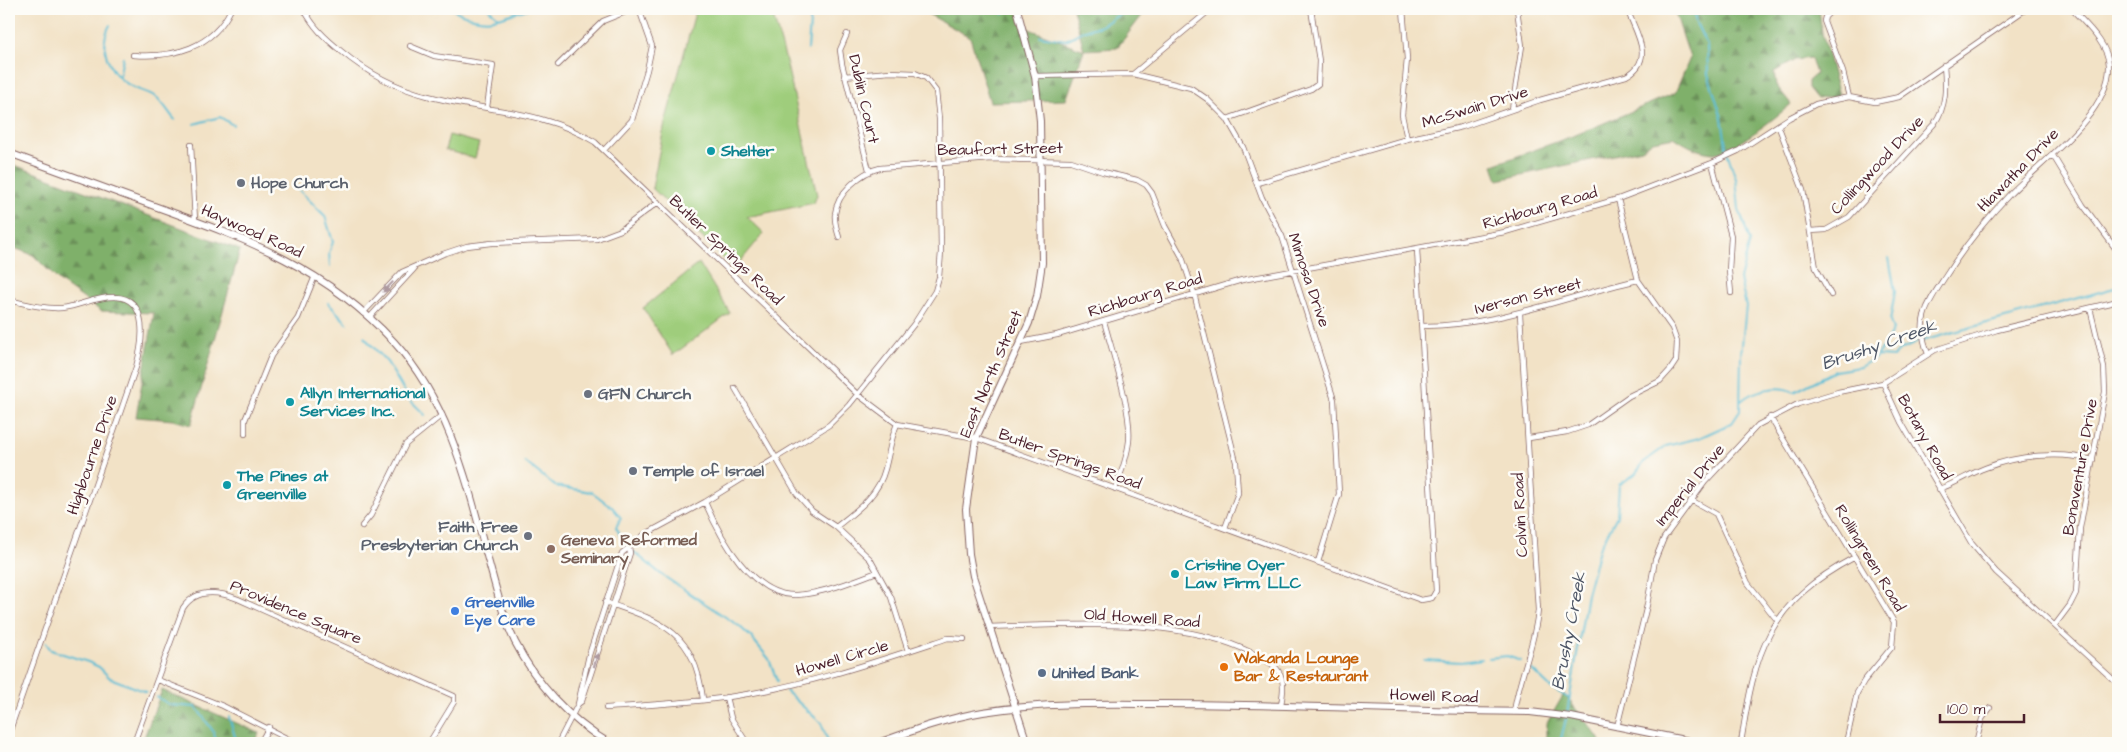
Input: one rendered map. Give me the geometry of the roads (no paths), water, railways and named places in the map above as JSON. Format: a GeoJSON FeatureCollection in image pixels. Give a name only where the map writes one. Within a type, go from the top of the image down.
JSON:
{"type":"FeatureCollection","features":[{"type":"Feature","properties":{"kind":"main road","name":"East North Street"},"geometry":{"type":"LineString","coordinates":[[1017,9],[1035,76],[1041,160],[1040,275],[1031,319],[989,406],[976,438],[967,487],[966,532],[973,576],[1027,743]]}},
{"type":"Feature","properties":{"kind":"main road","name":"Haywood Road"},"geometry":{"type":"LineString","coordinates":[[9,153],[196,221],[276,253],[315,276],[366,315],[395,343],[419,375],[442,415],[465,476],[502,606],[515,641],[544,687],[586,728],[609,743]]}},
{"type":"Feature","properties":{"kind":"main road","name":"Howell Road"},"geometry":{"type":"LineString","coordinates":[[1015,708],[1071,704],[1281,705],[1514,712],[1550,714],[1581,719],[1698,743]]}},
{"type":"Feature","properties":{"kind":"main road"},"geometry":{"type":"LineString","coordinates":[[878,743],[962,717],[1015,708]]}},
{"type":"Feature","properties":{"kind":"street"},"geometry":{"type":"LineString","coordinates":[[133,55],[171,55],[192,48],[206,40],[223,25],[231,9]]}},
{"type":"Feature","properties":{"kind":"street","name":"Butler Springs Road"},"geometry":{"type":"LineString","coordinates":[[304,9],[312,25],[326,39],[347,56],[385,80],[430,97],[487,107],[565,125],[595,142],[857,394],[897,424],[976,438],[1421,600],[1432,598],[1436,591],[1417,249]]}},
{"type":"Feature","properties":{"kind":"street"},"geometry":{"type":"LineString","coordinates":[[558,65],[603,21],[633,9]]}},
{"type":"Feature","properties":{"kind":"street"},"geometry":{"type":"LineString","coordinates":[[604,150],[632,120],[639,103],[652,46],[639,9]]}},
{"type":"Feature","properties":{"kind":"street"},"geometry":{"type":"LineString","coordinates":[[1133,74],[1211,9]]}},
{"type":"Feature","properties":{"kind":"street"},"geometry":{"type":"LineString","coordinates":[[1226,119],[1311,89],[1318,84],[1318,61],[1311,9]]}},
{"type":"Feature","properties":{"kind":"street"},"geometry":{"type":"LineString","coordinates":[[1403,9],[1407,59],[1402,115],[1407,140]]}},
{"type":"Feature","properties":{"kind":"street"},"geometry":{"type":"LineString","coordinates":[[1512,109],[1522,46],[1516,9]]}},
{"type":"Feature","properties":{"kind":"street","name":"McSwain Drive"},"geometry":{"type":"LineString","coordinates":[[1257,183],[1407,140],[1462,127],[1512,109],[1620,78],[1637,70],[1642,54],[1627,9]]}},
{"type":"Feature","properties":{"kind":"street"},"geometry":{"type":"LineString","coordinates":[[1833,9],[1825,16],[1824,21],[1843,72],[1849,97]]}},
{"type":"Feature","properties":{"kind":"street"},"geometry":{"type":"LineString","coordinates":[[2013,9],[2017,15]]}},
{"type":"Feature","properties":{"kind":"street","name":"Richbourg Road"},"geometry":{"type":"LineString","coordinates":[[1021,342],[1057,335],[1242,280],[1505,232],[1618,199],[1730,154],[1816,104],[1849,97],[1875,102],[1893,100],[1906,93],[2026,9]]}},
{"type":"Feature","properties":{"kind":"street","name":"Hiawatha Drive"},"geometry":{"type":"LineString","coordinates":[[1928,354],[1922,336],[1922,319],[1925,310],[1959,254],[2000,205],[2052,154],[2095,107],[2108,72],[2108,58],[2101,43],[2072,9]]}},
{"type":"Feature","properties":{"kind":"street","name":"Dublin Court"},"geometry":{"type":"LineString","coordinates":[[847,34],[840,50],[844,76],[868,170]]}},
{"type":"Feature","properties":{"kind":"street"},"geometry":{"type":"LineString","coordinates":[[410,46],[434,56],[493,66],[487,107]]}},
{"type":"Feature","properties":{"kind":"street","name":"Collingwood Drive"},"geometry":{"type":"LineString","coordinates":[[1810,231],[1826,230],[1848,217],[1934,124],[1941,113],[1944,100],[1944,65]]}},
{"type":"Feature","properties":{"kind":"street"},"geometry":{"type":"LineString","coordinates":[[578,704],[582,679],[622,553],[644,534],[705,502],[829,425],[921,316],[935,291],[939,277],[941,252],[937,95],[926,78],[915,73],[901,72],[844,76]]}},
{"type":"Feature","properties":{"kind":"street","name":"Mimosa Drive"},"geometry":{"type":"LineString","coordinates":[[1035,76],[1133,74],[1191,88],[1207,99],[1226,119],[1243,147],[1257,183],[1282,236],[1330,386],[1335,415],[1339,494],[1318,562]]}},
{"type":"Feature","properties":{"kind":"street"},"geometry":{"type":"LineString","coordinates":[[1778,125],[1802,190],[1816,268],[1832,295]]}},
{"type":"Feature","properties":{"kind":"street"},"geometry":{"type":"LineString","coordinates":[[191,145],[196,221]]}},
{"type":"Feature","properties":{"kind":"street"},"geometry":{"type":"LineString","coordinates":[[2052,154],[2083,205],[2118,252]]}},
{"type":"Feature","properties":{"kind":"street","name":"Beaufort Street"},"geometry":{"type":"LineString","coordinates":[[868,170],[939,162],[1071,161],[1137,180],[1146,186],[1152,193],[1165,226],[1182,257],[1194,293],[1238,476],[1236,502],[1225,528]]}},
{"type":"Feature","properties":{"kind":"street"},"geometry":{"type":"LineString","coordinates":[[1712,162],[1731,236],[1729,271],[1731,293]]}},
{"type":"Feature","properties":{"kind":"street"},"geometry":{"type":"LineString","coordinates":[[839,237],[834,220],[836,208],[844,194],[868,170]]}},
{"type":"Feature","properties":{"kind":"street"},"geometry":{"type":"LineString","coordinates":[[1529,438],[1582,428],[1629,396],[1660,381],[1670,370],[1678,350],[1674,332],[1638,280],[1618,199]]}},
{"type":"Feature","properties":{"kind":"street"},"geometry":{"type":"LineString","coordinates":[[366,315],[416,266],[454,250],[481,244],[597,239],[624,228],[658,202]]}},
{"type":"Feature","properties":{"kind":"street"},"geometry":{"type":"LineString","coordinates":[[245,434],[245,420],[271,356],[298,318],[315,276]]}},
{"type":"Feature","properties":{"kind":"street","name":"Iverson Street"},"geometry":{"type":"LineString","coordinates":[[1422,326],[1468,324],[1520,314],[1638,280]]}},
{"type":"Feature","properties":{"kind":"street","name":"Highbourne Drive"},"geometry":{"type":"LineString","coordinates":[[9,300],[52,308],[109,297],[122,298],[133,306],[137,312],[143,332],[136,367],[9,732]]}},
{"type":"Feature","properties":{"kind":"street","name":"Botany Road"},"geometry":{"type":"LineString","coordinates":[[2118,301],[1997,330],[1928,354],[1898,375],[1883,382],[1901,422],[1964,533],[1980,555],[2118,684]]}},
{"type":"Feature","properties":{"kind":"street","name":"Bonaventure Drive"},"geometry":{"type":"LineString","coordinates":[[2054,625],[2070,605],[2076,593],[2080,528],[2103,408],[2105,380],[2102,356],[2090,308]]}},
{"type":"Feature","properties":{"kind":"street","name":"Colvin Road"},"geometry":{"type":"LineString","coordinates":[[1514,712],[1521,674],[1535,628],[1538,610],[1520,314]]}},
{"type":"Feature","properties":{"kind":"street"},"geometry":{"type":"LineString","coordinates":[[1104,321],[1126,408],[1129,432],[1124,467],[1114,489]]}},
{"type":"Feature","properties":{"kind":"street","name":"Imperial Drive"},"geometry":{"type":"LineString","coordinates":[[1617,727],[1660,546],[1669,528],[1691,500],[1758,425],[1798,404],[1838,392],[1883,382]]}},
{"type":"Feature","properties":{"kind":"street"},"geometry":{"type":"LineString","coordinates":[[735,388],[802,500],[818,516],[836,527],[865,552],[891,597],[908,651]]}},
{"type":"Feature","properties":{"kind":"street"},"geometry":{"type":"LineString","coordinates":[[362,526],[371,515],[406,444],[442,415]]}},
{"type":"Feature","properties":{"kind":"street","name":"Rollingreen Road"},"geometry":{"type":"LineString","coordinates":[[1770,418],[1894,622],[1892,647],[1864,681],[1857,693],[1846,743]]}},
{"type":"Feature","properties":{"kind":"street"},"geometry":{"type":"LineString","coordinates":[[836,527],[866,503],[878,488],[885,471],[897,424]]}},
{"type":"Feature","properties":{"kind":"street"},"geometry":{"type":"LineString","coordinates":[[1939,489],[1986,468],[2017,459],[2063,455],[2093,460]]}},
{"type":"Feature","properties":{"kind":"street"},"geometry":{"type":"LineString","coordinates":[[1691,500],[1716,514],[1748,583],[1777,620]]}},
{"type":"Feature","properties":{"kind":"street"},"geometry":{"type":"LineString","coordinates":[[705,502],[720,532],[740,562],[761,584],[776,592],[789,595],[803,594],[877,572]]}},
{"type":"Feature","properties":{"kind":"street"},"geometry":{"type":"LineString","coordinates":[[558,743],[578,704],[582,701],[630,554],[628,547]]}},
{"type":"Feature","properties":{"kind":"street"},"geometry":{"type":"LineString","coordinates":[[1741,743],[1753,677],[1777,620],[1806,588],[1832,569],[1855,557]]}},
{"type":"Feature","properties":{"kind":"street","name":"Providence Square"},"geometry":{"type":"LineString","coordinates":[[134,743],[185,605],[197,595],[217,592],[238,599],[454,696],[454,702],[429,743]]}},
{"type":"Feature","properties":{"kind":"street"},"geometry":{"type":"LineString","coordinates":[[605,602],[654,619],[677,637],[697,667],[704,699]]}},
{"type":"Feature","properties":{"kind":"street","name":"Old Howell Road"},"geometry":{"type":"LineString","coordinates":[[989,626],[1138,627],[1205,634],[1246,650],[1277,669],[1283,688],[1281,705]]}},
{"type":"Feature","properties":{"kind":"street","name":"Howell Circle"},"geometry":{"type":"LineString","coordinates":[[606,708],[726,697],[810,681],[948,638],[964,639]]}},
{"type":"Feature","properties":{"kind":"street"},"geometry":{"type":"LineString","coordinates":[[158,680],[224,706],[296,743]]}},
{"type":"Feature","properties":{"kind":"street"},"geometry":{"type":"LineString","coordinates":[[726,697],[731,718],[747,743]]}},
{"type":"Feature","properties":{"kind":"street"},"geometry":{"type":"LineString","coordinates":[[1976,743],[1982,719],[1990,708]]}},
{"type":"Feature","properties":{"kind":"street"},"geometry":{"type":"LineString","coordinates":[[260,743],[269,728]]}},
{"type":"Feature","properties":{"kind":"waterway"},"geometry":{"type":"LineString","coordinates":[[453,9],[474,18],[486,20],[497,18]]}},
{"type":"Feature","properties":{"kind":"waterway"},"geometry":{"type":"LineString","coordinates":[[489,9],[499,18],[527,9]]}},
{"type":"Feature","properties":{"kind":"waterway"},"geometry":{"type":"LineString","coordinates":[[808,49],[811,9]]}},
{"type":"Feature","properties":{"kind":"waterway"},"geometry":{"type":"LineString","coordinates":[[996,9],[1004,14]]}},
{"type":"Feature","properties":{"kind":"waterway"},"geometry":{"type":"LineString","coordinates":[[1040,36],[1066,40],[1085,30],[1101,26],[1128,9]]}},
{"type":"Feature","properties":{"kind":"waterway"},"geometry":{"type":"LineString","coordinates":[[1567,714],[1587,594],[1599,549],[1617,516],[1619,485],[1635,474],[1644,462],[1666,446],[1699,438],[1732,423],[1740,411],[1741,355],[1746,306],[1740,279],[1750,241],[1739,209],[1736,179],[1727,152],[1722,118],[1708,74],[1707,45],[1696,23],[1693,9]]}},
{"type":"Feature","properties":{"kind":"waterway"},"geometry":{"type":"LineString","coordinates":[[110,25],[105,42],[105,50],[115,74],[129,85],[155,96],[175,120]]}},
{"type":"Feature","properties":{"kind":"waterway"},"geometry":{"type":"LineString","coordinates":[[119,78],[123,57]]}},
{"type":"Feature","properties":{"kind":"waterway"},"geometry":{"type":"LineString","coordinates":[[194,124],[220,117],[233,125]]}},
{"type":"Feature","properties":{"kind":"waterway"},"geometry":{"type":"LineString","coordinates":[[294,185],[325,216],[333,242],[329,253],[330,266]]}},
{"type":"Feature","properties":{"kind":"waterway"},"geometry":{"type":"LineString","coordinates":[[1878,355],[1893,330],[1890,321],[1895,291],[1889,258]]}},
{"type":"Feature","properties":{"kind":"waterway","name":"Brushy Creek"},"geometry":{"type":"LineString","coordinates":[[1741,401],[1752,394],[1767,389],[1782,388],[1794,392],[1835,371],[1860,367],[1878,356],[1893,357],[1900,350],[1918,342],[2118,287]]}},
{"type":"Feature","properties":{"kind":"waterway"},"geometry":{"type":"LineString","coordinates":[[328,303],[347,323]]}},
{"type":"Feature","properties":{"kind":"waterway"},"geometry":{"type":"LineString","coordinates":[[364,337],[387,362],[409,399],[425,415]]}},
{"type":"Feature","properties":{"kind":"waterway"},"geometry":{"type":"LineString","coordinates":[[525,462],[555,486],[592,492],[613,508],[621,518],[616,527],[623,541]]}},
{"type":"Feature","properties":{"kind":"waterway"},"geometry":{"type":"LineString","coordinates":[[634,552],[662,575],[739,626],[769,659],[777,681]]}},
{"type":"Feature","properties":{"kind":"waterway"},"geometry":{"type":"LineString","coordinates":[[46,643],[51,650],[88,662],[99,667],[110,678],[146,692]]}},
{"type":"Feature","properties":{"kind":"waterway"},"geometry":{"type":"LineString","coordinates":[[1489,658],[1507,656],[1521,661]]}},
{"type":"Feature","properties":{"kind":"waterway"},"geometry":{"type":"LineString","coordinates":[[1424,660],[1461,662],[1482,659]]}},
{"type":"Feature","properties":{"kind":"waterway"},"geometry":{"type":"LineString","coordinates":[[1531,669],[1550,687],[1570,699]]}},
{"type":"Feature","properties":{"kind":"waterway"},"geometry":{"type":"LineString","coordinates":[[786,691],[821,723],[828,741]]}},
{"type":"Feature","properties":{"kind":"waterway"},"geometry":{"type":"LineString","coordinates":[[157,697],[170,705],[196,707],[213,731],[217,742],[231,743]]}},
{"type":"Feature","properties":{"kind":"waterway"},"geometry":{"type":"LineString","coordinates":[[229,717],[237,743]]}},
{"type":"Feature","properties":{"kind":"waterway","name":"Brushy Creek"},"geometry":{"type":"LineString","coordinates":[[1560,743],[1566,719]]}},
{"type":"Feature","properties":{"kind":"place","name":"Shelter"},"geometry":{"type":"Point","coordinates":[711,151]}},
{"type":"Feature","properties":{"kind":"place","name":"Hope Church"},"geometry":{"type":"Point","coordinates":[241,183]}},
{"type":"Feature","properties":{"kind":"place","name":"GFN Church"},"geometry":{"type":"Point","coordinates":[588,394]}},
{"type":"Feature","properties":{"kind":"place","name":"Allyn International Services Inc."},"geometry":{"type":"Point","coordinates":[290,402]}},
{"type":"Feature","properties":{"kind":"place","name":"Temple of Israel"},"geometry":{"type":"Point","coordinates":[633,471]}},
{"type":"Feature","properties":{"kind":"place","name":"The Pines at Greenville"},"geometry":{"type":"Point","coordinates":[227,485]}},
{"type":"Feature","properties":{"kind":"place","name":"Faith Free Presbyterian Church"},"geometry":{"type":"Point","coordinates":[528,536]}},
{"type":"Feature","properties":{"kind":"place","name":"Geneva Reformed Seminary"},"geometry":{"type":"Point","coordinates":[551,549]}},
{"type":"Feature","properties":{"kind":"place","name":"Cristine Oyer Law Firm, LLC"},"geometry":{"type":"Point","coordinates":[1175,574]}},
{"type":"Feature","properties":{"kind":"place","name":"Greenville Eye Care"},"geometry":{"type":"Point","coordinates":[455,611]}},
{"type":"Feature","properties":{"kind":"place","name":"Wakanda Lounge Bar & Restaurant"},"geometry":{"type":"Point","coordinates":[1224,667]}},
{"type":"Feature","properties":{"kind":"place","name":"United Bank"},"geometry":{"type":"Point","coordinates":[1042,673]}}]}
